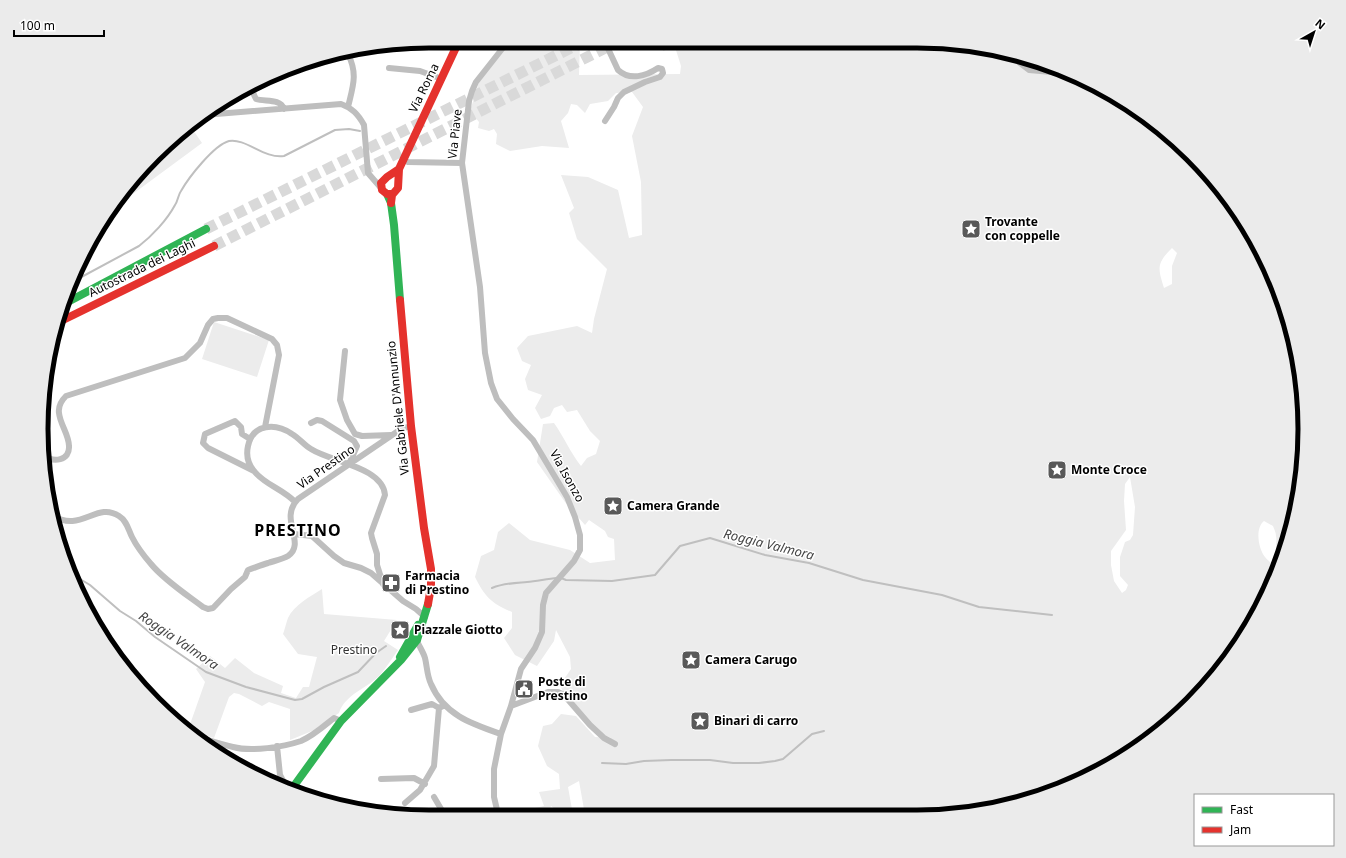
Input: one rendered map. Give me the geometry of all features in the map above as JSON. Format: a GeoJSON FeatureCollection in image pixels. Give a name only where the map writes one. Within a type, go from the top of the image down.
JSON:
{"type":"FeatureCollection","features":[{"type":"Feature","properties":{"kind":"main road","name":"Via Roma"},"geometry":{"type":"LineString","coordinates":[[402,160],[456,48]]}},
{"type":"Feature","properties":{"kind":"main road"},"geometry":{"type":"LineString","coordinates":[[399,169],[381,183],[388,191],[398,188],[397,182],[402,160]]}},
{"type":"Feature","properties":{"kind":"main road"},"geometry":{"type":"LineString","coordinates":[[386,178],[393,177],[397,182]]}},
{"type":"Feature","properties":{"kind":"main road","name":"Via Gabriele D'Annunzio"},"geometry":{"type":"LineString","coordinates":[[388,191],[391,203],[411,426],[424,528],[431,569],[431,587],[425,614],[419,627],[395,666]]}},
{"type":"Feature","properties":{"kind":"main road","name":"Autostrada dei Laghi"},"geometry":{"type":"LineString","coordinates":[[70,301],[206,230]]}},
{"type":"Feature","properties":{"kind":"main road","name":"Autostrada dei Laghi"},"geometry":{"type":"LineString","coordinates":[[64,319],[214,246]]}},
{"type":"Feature","properties":{"kind":"main road","name":"Via Gabriele D'Annunzio"},"geometry":{"type":"LineString","coordinates":[[294,785],[341,721],[411,648],[417,640],[419,627]]}},
{"type":"Feature","properties":{"kind":"street","name":"Via Piave"},"geometry":{"type":"LineString","coordinates":[[480,287],[462,163],[469,101],[472,91],[476,82],[502,48]]}},
{"type":"Feature","properties":{"kind":"street"},"geometry":{"type":"LineString","coordinates":[[605,121],[618,98],[624,92],[660,77],[663,73],[662,69],[658,68],[650,73],[638,76],[621,73],[618,70],[608,48]]}},
{"type":"Feature","properties":{"kind":"street"},"geometry":{"type":"LineString","coordinates":[[348,106],[353,89],[354,74],[354,67],[349,56]]}},
{"type":"Feature","properties":{"kind":"street"},"geometry":{"type":"LineString","coordinates":[[1018,62],[1029,70],[1049,72]]}},
{"type":"Feature","properties":{"kind":"street"},"geometry":{"type":"LineString","coordinates":[[389,68],[420,71],[442,79]]}},
{"type":"Feature","properties":{"kind":"street"},"geometry":{"type":"LineString","coordinates":[[253,91],[256,99],[280,103],[283,105],[284,109]]}},
{"type":"Feature","properties":{"kind":"street"},"geometry":{"type":"LineString","coordinates":[[213,115],[253,110],[341,104],[348,106],[360,117],[364,124],[368,173],[388,191]]}},
{"type":"Feature","properties":{"kind":"street"},"geometry":{"type":"LineString","coordinates":[[402,160],[408,162],[462,163]]}},
{"type":"Feature","properties":{"kind":"street"},"geometry":{"type":"LineString","coordinates":[[374,179],[386,178]]}},
{"type":"Feature","properties":{"kind":"street","name":"Via Isonzo"},"geometry":{"type":"LineString","coordinates":[[480,287],[485,353],[491,383],[497,399],[533,440],[542,454],[567,497],[580,535],[578,556],[546,593],[543,605],[542,632],[535,648],[521,669],[511,706],[501,734],[494,769],[494,797],[497,810]]}},
{"type":"Feature","properties":{"kind":"street"},"geometry":{"type":"LineString","coordinates":[[49,458],[54,461],[62,459],[68,453],[70,448],[58,411],[62,400],[66,396],[185,358],[200,343],[208,325],[213,319],[218,318],[227,318],[272,339],[277,345],[278,355],[264,427]]}},
{"type":"Feature","properties":{"kind":"street"},"geometry":{"type":"LineString","coordinates":[[344,351],[340,400],[355,434],[362,436],[393,434]]}},
{"type":"Feature","properties":{"kind":"street"},"geometry":{"type":"LineString","coordinates":[[312,422],[317,420],[322,421],[354,441],[357,446],[349,464]]}},
{"type":"Feature","properties":{"kind":"street"},"geometry":{"type":"LineString","coordinates":[[250,439],[242,434],[241,426],[235,421],[206,434],[203,443],[208,448],[254,472]]}},
{"type":"Feature","properties":{"kind":"street","name":"Via Prestino"},"geometry":{"type":"LineString","coordinates":[[59,519],[68,522],[77,521],[104,512],[119,516],[125,522],[131,536],[152,566],[177,588],[203,607],[208,609],[213,608],[245,577],[248,570],[290,555],[294,550],[294,534],[290,516],[295,502],[393,434],[401,429],[411,426]]}},
{"type":"Feature","properties":{"kind":"street"},"geometry":{"type":"LineString","coordinates":[[295,502],[279,489],[270,486],[262,480],[248,463],[247,454],[250,439],[258,429],[264,427],[274,427],[283,429],[293,434],[311,450],[349,464],[380,481],[385,490],[385,500],[371,533],[377,565],[383,584]]}},
{"type":"Feature","properties":{"kind":"street"},"geometry":{"type":"LineString","coordinates":[[294,534],[312,536],[344,563],[361,568],[371,573],[403,601],[425,614]]}},
{"type":"Feature","properties":{"kind":"street"},"geometry":{"type":"LineString","coordinates":[[419,627],[422,650],[431,684],[445,705],[454,714],[471,724],[501,734]]}},
{"type":"Feature","properties":{"kind":"street"},"geometry":{"type":"LineString","coordinates":[[417,640],[422,650]]}},
{"type":"Feature","properties":{"kind":"street"},"geometry":{"type":"LineString","coordinates":[[411,648],[416,646],[422,650]]}},
{"type":"Feature","properties":{"kind":"street"},"geometry":{"type":"LineString","coordinates":[[511,706],[548,692],[558,692],[564,695],[590,725],[604,738],[615,744]]}},
{"type":"Feature","properties":{"kind":"street"},"geometry":{"type":"LineString","coordinates":[[411,710],[432,704],[438,708]]}},
{"type":"Feature","properties":{"kind":"street"},"geometry":{"type":"LineString","coordinates":[[438,708],[445,705]]}},
{"type":"Feature","properties":{"kind":"street"},"geometry":{"type":"LineString","coordinates":[[405,803],[425,784],[434,766],[438,708]]}},
{"type":"Feature","properties":{"kind":"street"},"geometry":{"type":"LineString","coordinates":[[210,741],[234,748],[251,749],[277,746],[301,740],[320,730],[334,718],[341,721]]}},
{"type":"Feature","properties":{"kind":"street"},"geometry":{"type":"LineString","coordinates":[[277,746],[280,775],[283,781]]}},
{"type":"Feature","properties":{"kind":"street"},"geometry":{"type":"LineString","coordinates":[[381,779],[414,778],[425,784]]}},
{"type":"Feature","properties":{"kind":"street"},"geometry":{"type":"LineString","coordinates":[[434,797],[442,810]]}},
{"type":"Feature","properties":{"kind":"green space"},"geometry":{"type":"Polygon","coordinates":[[[498,48],[580,48],[579,75],[680,74],[681,66],[675,48],[942,49],[991,55],[1039,68],[1063,77],[1108,99],[1149,127],[1186,160],[1203,178],[1234,217],[1247,239],[1259,260],[1278,307],[1291,355],[1295,379],[1298,429],[1297,454],[1295,479],[1285,528],[1277,553],[1276,535],[1273,526],[1264,521],[1259,528],[1259,544],[1266,558],[1273,564],[1259,598],[1247,620],[1219,661],[1186,698],[1168,715],[1129,746],[1086,771],[1063,781],[1039,790],[991,803],[967,807],[917,810],[584,810],[579,781],[568,787],[572,810],[556,810],[551,806],[550,810],[537,810],[535,808],[544,806],[539,792],[560,789],[559,774],[547,766],[538,746],[543,726],[552,724],[561,714],[576,716],[595,737],[611,738],[598,732],[574,704],[573,692],[564,694],[560,685],[571,669],[570,657],[556,630],[554,641],[537,666],[515,655],[504,638],[512,628],[512,612],[494,603],[482,590],[475,577],[481,556],[494,550],[498,532],[509,523],[530,540],[570,550],[590,563],[615,560],[614,539],[608,537],[605,531],[589,520],[585,525],[565,502],[537,462],[543,424],[554,423],[581,466],[587,458],[596,454],[600,441],[590,431],[577,410],[567,412],[562,405],[554,408],[550,416],[541,419],[535,408],[542,395],[528,390],[525,379],[531,365],[522,361],[517,348],[528,336],[577,326],[592,333],[594,319],[607,269],[577,239],[569,213],[574,208],[561,175],[588,177],[618,190],[629,238],[642,235],[641,182],[632,136],[643,107],[632,92],[616,93],[608,101],[590,104],[585,113],[577,105],[571,104],[568,113],[561,121],[569,148],[542,146],[510,151],[496,144],[497,134],[494,129],[489,131],[478,128],[479,122],[470,111],[479,82],[498,48]],[[1172,248],[1161,262],[1160,276],[1164,288],[1172,284],[1172,266],[1177,253],[1172,248]],[[1130,477],[1125,484],[1124,501],[1126,530],[1111,551],[1111,565],[1114,581],[1122,593],[1126,590],[1128,585],[1120,576],[1120,557],[1125,542],[1130,540],[1133,535],[1135,507],[1130,477]]]}},
{"type":"Feature","properties":{"kind":"green space"},"geometry":{"type":"Polygon","coordinates":[[[662,48],[672,48],[663,51],[662,48]]]}},
{"type":"Feature","properties":{"kind":"green space"},"geometry":{"type":"Polygon","coordinates":[[[193,130],[202,143],[126,199],[160,160],[193,130]]]}},
{"type":"Feature","properties":{"kind":"green space"},"geometry":{"type":"Polygon","coordinates":[[[214,322],[269,340],[257,377],[202,359],[214,322]]]}},
{"type":"Feature","properties":{"kind":"green space","name":"Prestino"},"geometry":{"type":"Polygon","coordinates":[[[322,589],[324,614],[397,620],[384,641],[398,650],[380,675],[351,696],[342,706],[339,713],[312,731],[290,740],[290,709],[269,702],[262,706],[234,693],[229,697],[214,738],[201,734],[190,725],[205,682],[196,669],[210,656],[225,668],[235,658],[254,673],[283,686],[281,693],[296,698],[303,687],[309,687],[317,657],[298,654],[283,634],[291,613],[303,601],[322,589]]]}},
{"type":"Feature","properties":{"kind":"waterway"},"geometry":{"type":"LineString","coordinates":[[79,278],[139,246],[149,237],[168,216],[180,193],[196,170],[209,155],[223,144],[229,141],[242,142],[262,152],[277,156],[284,156],[335,130],[349,129],[360,131]]}},
{"type":"Feature","properties":{"kind":"waterway","name":"Roggia Valmora"},"geometry":{"type":"LineString","coordinates":[[561,578],[566,580],[612,581],[655,575],[680,546],[710,538],[765,555],[809,563],[863,580],[942,595],[979,607],[1052,615]]}},
{"type":"Feature","properties":{"kind":"waterway","name":"Roggia Valmora"},"geometry":{"type":"LineString","coordinates":[[78,578],[90,585],[120,611],[136,621],[155,637],[206,672],[246,687],[295,700],[302,699],[324,687],[358,672],[376,653],[386,646]]}},
{"type":"Feature","properties":{"kind":"waterway","name":"Roggia Valmora"},"geometry":{"type":"LineString","coordinates":[[492,588],[501,585],[557,578]]}},
{"type":"Feature","properties":{"kind":"waterway"},"geometry":{"type":"LineString","coordinates":[[602,763],[626,764],[644,761],[671,760],[710,760],[733,763],[759,763],[775,761],[783,759],[812,734],[824,731]]}},
{"type":"Feature","properties":{"kind":"tunnel"},"geometry":{"type":"LineString","coordinates":[[206,229],[571,48]]}},
{"type":"Feature","properties":{"kind":"tunnel"},"geometry":{"type":"LineString","coordinates":[[214,246],[605,48]]}},
{"type":"Feature","properties":{"kind":"traffic: fast"},"geometry":{"type":"LineString","coordinates":[[387,194],[391,203],[394,225],[400,300]]}},
{"type":"Feature","properties":{"kind":"traffic: fast"},"geometry":{"type":"LineString","coordinates":[[70,301],[206,229]]}},
{"type":"Feature","properties":{"kind":"traffic: fast"},"geometry":{"type":"LineString","coordinates":[[294,785],[341,721],[401,660],[417,640],[428,604]]}},
{"type":"Feature","properties":{"kind":"traffic: fast"},"geometry":{"type":"LineString","coordinates":[[400,657],[418,625]]}},
{"type":"Feature","properties":{"kind":"traffic: jam"},"geometry":{"type":"LineString","coordinates":[[391,203],[392,195],[398,188],[399,169],[456,48]]}},
{"type":"Feature","properties":{"kind":"traffic: jam"},"geometry":{"type":"LineString","coordinates":[[391,194],[387,194],[382,190],[381,183],[399,169]]}},
{"type":"Feature","properties":{"kind":"traffic: jam"},"geometry":{"type":"LineString","coordinates":[[64,319],[214,246]]}},
{"type":"Feature","properties":{"kind":"traffic: jam"},"geometry":{"type":"LineString","coordinates":[[400,300],[411,426],[424,528],[431,569],[431,587],[428,604]]}},
{"type":"Feature","properties":{"kind":"place","name":"Trovante con coppelle"},"geometry":{"type":"Point","coordinates":[971,229]}},
{"type":"Feature","properties":{"kind":"place","name":"Monte Croce"},"geometry":{"type":"Point","coordinates":[1057,470]}},
{"type":"Feature","properties":{"kind":"place","name":"Camera Grande"},"geometry":{"type":"Point","coordinates":[613,506]}},
{"type":"Feature","properties":{"kind":"place","name":"Farmacia di Prestino"},"geometry":{"type":"Point","coordinates":[391,583]}},
{"type":"Feature","properties":{"kind":"place","name":"Piazzale Giotto"},"geometry":{"type":"Point","coordinates":[400,630]}},
{"type":"Feature","properties":{"kind":"place","name":"Camera Carugo"},"geometry":{"type":"Point","coordinates":[691,660]}},
{"type":"Feature","properties":{"kind":"place","name":"Poste di Prestino"},"geometry":{"type":"Point","coordinates":[524,689]}},
{"type":"Feature","properties":{"kind":"place","name":"Binari di carro"},"geometry":{"type":"Point","coordinates":[700,721]}},
{"type":"Feature","properties":{"kind":"district","name":"PRESTINO"},"geometry":{"type":"Point","coordinates":[298,530]}}]}
